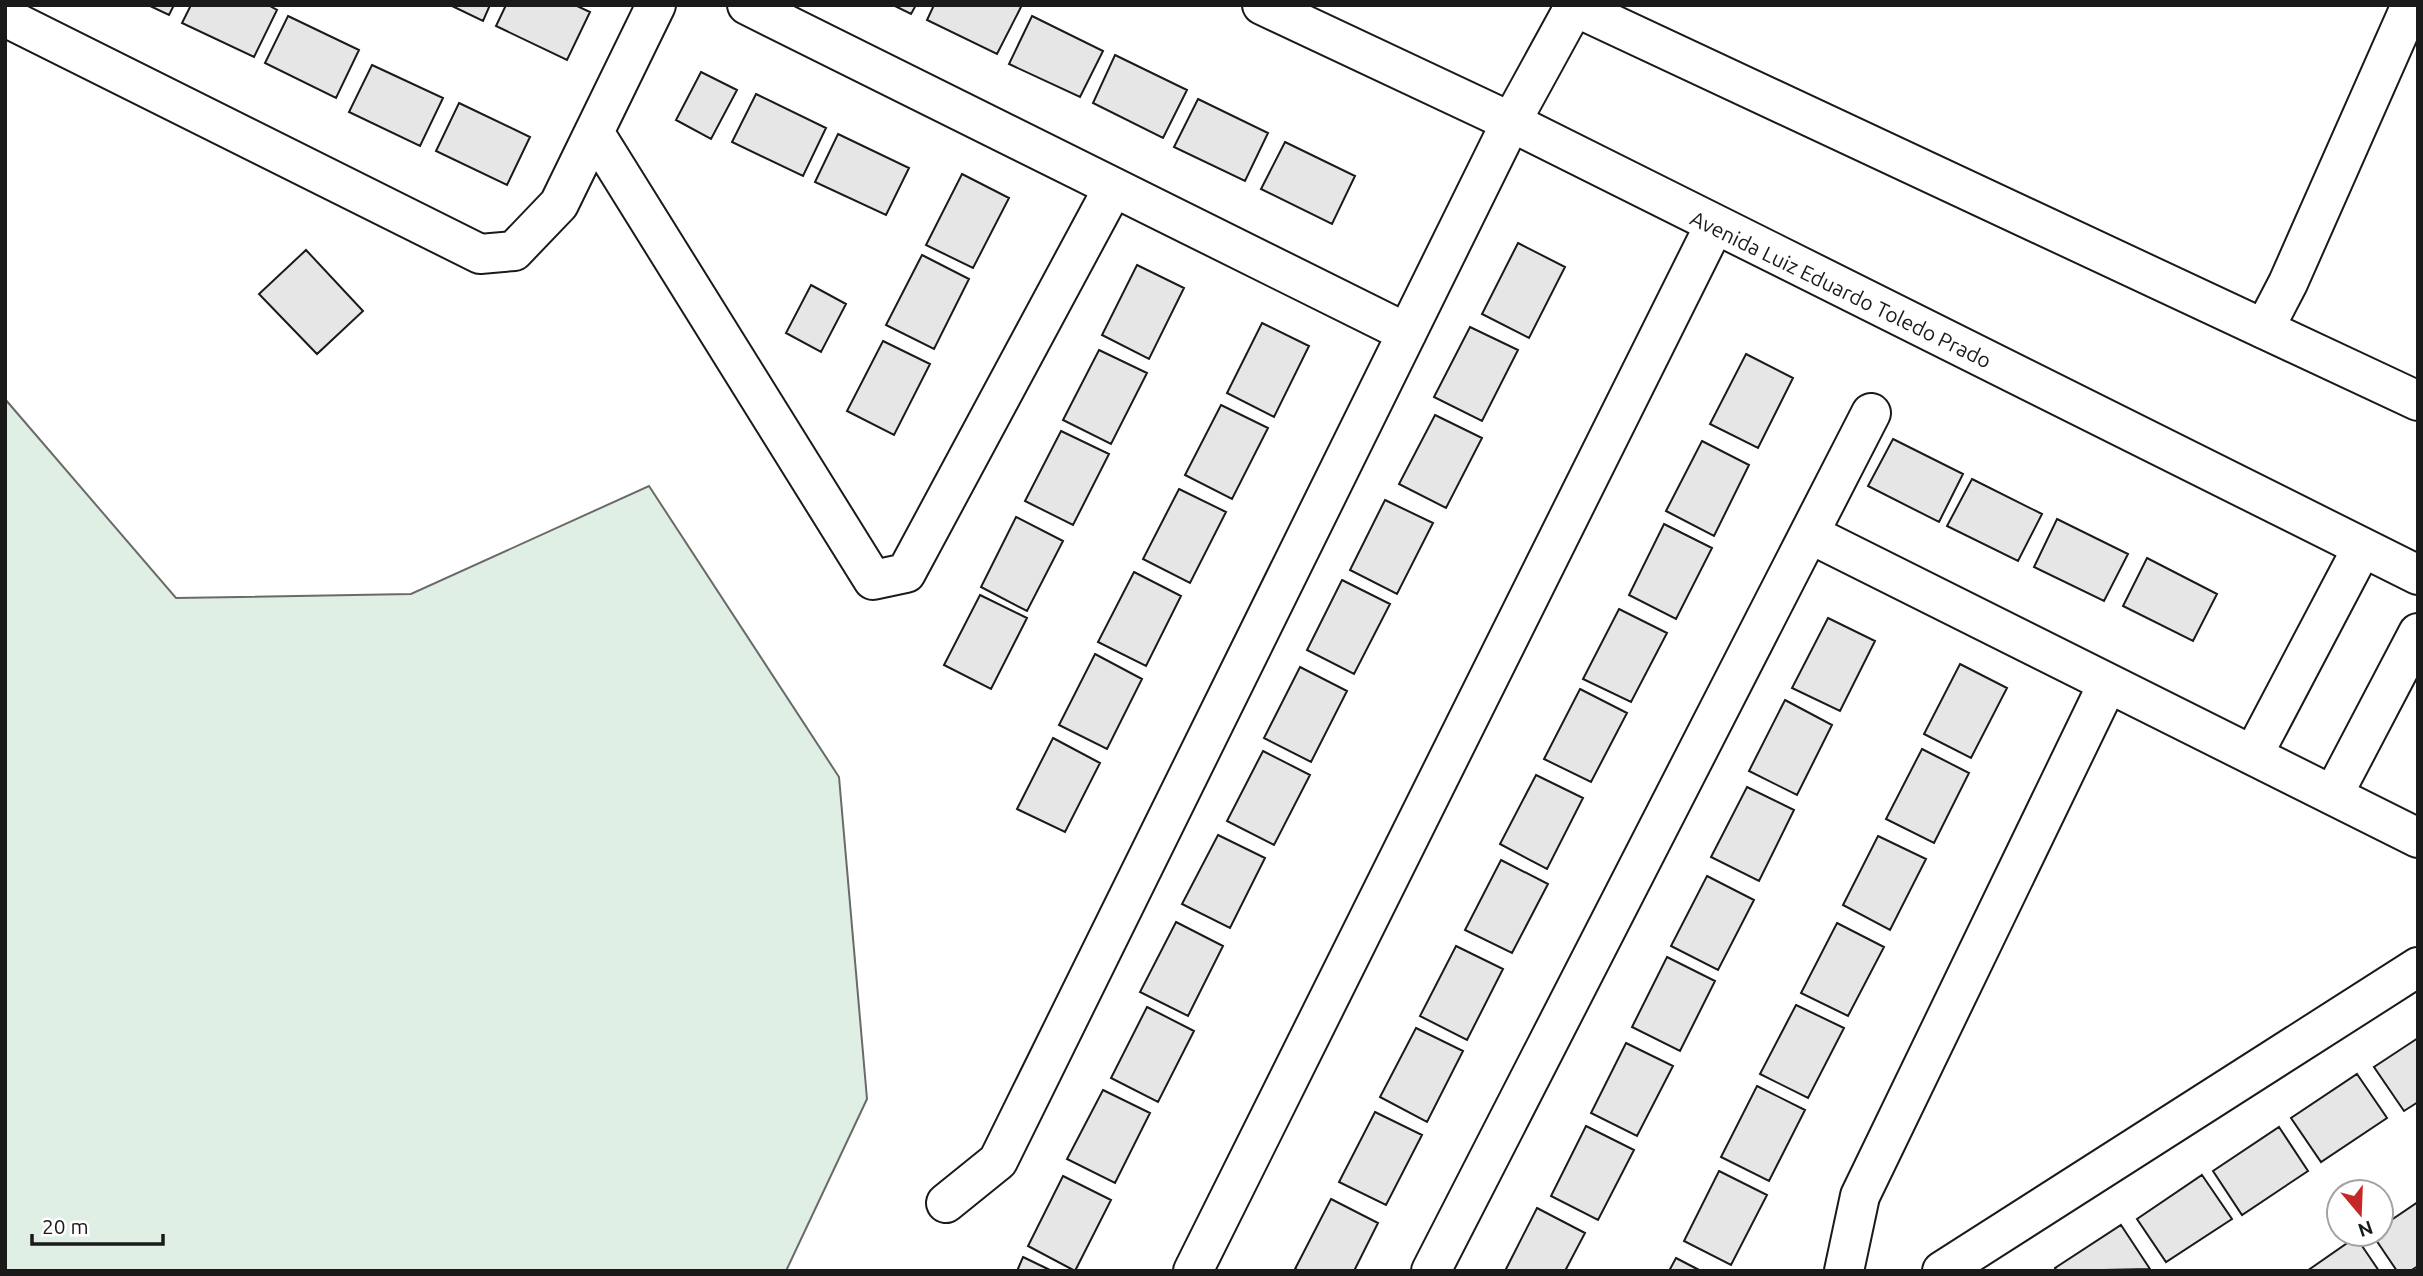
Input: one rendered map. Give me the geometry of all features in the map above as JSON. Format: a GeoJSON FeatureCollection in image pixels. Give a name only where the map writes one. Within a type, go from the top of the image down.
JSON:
{"type":"FeatureCollection","features":[{"type":"Feature","properties":{"kind":"street"},"geometry":{"type":"LineString","coordinates":[[5,17],[480,254],[514,251],[559,204],[656,5]]}},
{"type":"Feature","properties":{"kind":"street"},"geometry":{"type":"LineString","coordinates":[[747,5],[1407,333]]}},
{"type":"Feature","properties":{"kind":"street","name":"Avenida Luiz Eduardo Toledo Prado"},"geometry":{"type":"LineString","coordinates":[[1262,5],[1511,122],[1714,226],[2418,575]]}},
{"type":"Feature","properties":{"kind":"street"},"geometry":{"type":"LineString","coordinates":[[2264,329],[2288,283],[2411,5]]}},
{"type":"Feature","properties":{"kind":"street"},"geometry":{"type":"LineString","coordinates":[[946,1203],[998,1161],[1511,122],[1573,6],[2418,401]]}},
{"type":"Feature","properties":{"kind":"street"},"geometry":{"type":"LineString","coordinates":[[594,132],[873,580],[905,573],[1113,188]]}},
{"type":"Feature","properties":{"kind":"street"},"geometry":{"type":"LineString","coordinates":[[1193,1271],[1714,226]]}},
{"type":"Feature","properties":{"kind":"street"},"geometry":{"type":"LineString","coordinates":[[1431,1271],[1871,413]]}},
{"type":"Feature","properties":{"kind":"street"},"geometry":{"type":"LineString","coordinates":[[1810,534],[2418,838]]}},
{"type":"Feature","properties":{"kind":"street"},"geometry":{"type":"LineString","coordinates":[[2253,755],[2362,548]]}},
{"type":"Feature","properties":{"kind":"street"},"geometry":{"type":"LineString","coordinates":[[2333,795],[2418,633]]}},
{"type":"Feature","properties":{"kind":"street"},"geometry":{"type":"LineString","coordinates":[[1844,1271],[1860,1196],[2108,683]]}},
{"type":"Feature","properties":{"kind":"street"},"geometry":{"type":"LineString","coordinates":[[1942,1271],[2418,967]]}},
{"type":"Feature","properties":{"kind":"green space"},"geometry":{"type":"Polygon","coordinates":[[[5,399],[176,598],[411,594],[649,486],[839,777],[867,1099],[786,1271],[5,1271],[5,399]]]}},
{"type":"Feature","properties":{"kind":"building"},"geometry":{"type":"Polygon","coordinates":[[[148,5],[174,5],[169,15],[148,5]]]}},
{"type":"Feature","properties":{"kind":"building"},"geometry":{"type":"Polygon","coordinates":[[[191,5],[268,5],[277,10],[254,57],[182,23],[191,5]]]}},
{"type":"Feature","properties":{"kind":"building"},"geometry":{"type":"Polygon","coordinates":[[[450,5],[490,5],[483,21],[450,5]]]}},
{"type":"Feature","properties":{"kind":"building"},"geometry":{"type":"Polygon","coordinates":[[[506,5],[575,5],[590,12],[567,60],[496,26],[506,5]]]}},
{"type":"Feature","properties":{"kind":"building"},"geometry":{"type":"Polygon","coordinates":[[[893,5],[916,5],[911,14],[893,5]]]}},
{"type":"Feature","properties":{"kind":"building"},"geometry":{"type":"Polygon","coordinates":[[[934,5],[1021,7],[997,54],[927,20],[934,5]]]}},
{"type":"Feature","properties":{"kind":"building"},"geometry":{"type":"Polygon","coordinates":[[[288,16],[359,50],[336,98],[265,63],[288,16]]]}},
{"type":"Feature","properties":{"kind":"building"},"geometry":{"type":"Polygon","coordinates":[[[1032,16],[1103,51],[1080,97],[1009,64],[1032,16]]]}},
{"type":"Feature","properties":{"kind":"building"},"geometry":{"type":"Polygon","coordinates":[[[1115,55],[1187,90],[1163,138],[1093,103],[1115,55]]]}},
{"type":"Feature","properties":{"kind":"building"},"geometry":{"type":"Polygon","coordinates":[[[372,65],[443,98],[420,146],[349,112],[372,65]]]}},
{"type":"Feature","properties":{"kind":"building"},"geometry":{"type":"Polygon","coordinates":[[[701,72],[737,90],[711,139],[676,120],[701,72]]]}},
{"type":"Feature","properties":{"kind":"building"},"geometry":{"type":"Polygon","coordinates":[[[756,94],[826,128],[803,176],[732,142],[756,94]]]}},
{"type":"Feature","properties":{"kind":"building"},"geometry":{"type":"Polygon","coordinates":[[[1198,99],[1268,133],[1245,181],[1174,147],[1198,99]]]}},
{"type":"Feature","properties":{"kind":"building"},"geometry":{"type":"Polygon","coordinates":[[[459,103],[530,137],[507,185],[436,151],[459,103]]]}},
{"type":"Feature","properties":{"kind":"building"},"geometry":{"type":"Polygon","coordinates":[[[838,134],[909,168],[886,215],[815,182],[838,134]]]}},
{"type":"Feature","properties":{"kind":"building"},"geometry":{"type":"Polygon","coordinates":[[[1285,142],[1355,176],[1332,224],[1261,189],[1285,142]]]}},
{"type":"Feature","properties":{"kind":"building"},"geometry":{"type":"Polygon","coordinates":[[[962,174],[1009,198],[973,268],[926,245],[962,174]]]}},
{"type":"Feature","properties":{"kind":"building"},"geometry":{"type":"Polygon","coordinates":[[[1518,243],[1565,267],[1529,338],[1482,314],[1518,243]]]}},
{"type":"Feature","properties":{"kind":"building"},"geometry":{"type":"Polygon","coordinates":[[[306,250],[363,311],[317,354],[259,294],[306,250]]]}},
{"type":"Feature","properties":{"kind":"building"},"geometry":{"type":"Polygon","coordinates":[[[922,255],[969,279],[934,349],[886,325],[922,255]]]}},
{"type":"Feature","properties":{"kind":"building"},"geometry":{"type":"Polygon","coordinates":[[[1137,265],[1184,288],[1149,359],[1102,335],[1137,265]]]}},
{"type":"Feature","properties":{"kind":"building"},"geometry":{"type":"Polygon","coordinates":[[[811,285],[846,304],[821,352],[786,333],[811,285]]]}},
{"type":"Feature","properties":{"kind":"building"},"geometry":{"type":"Polygon","coordinates":[[[1262,323],[1309,346],[1274,417],[1227,393],[1262,323]]]}},
{"type":"Feature","properties":{"kind":"building"},"geometry":{"type":"Polygon","coordinates":[[[1470,327],[1518,350],[1482,421],[1434,397],[1470,327]]]}},
{"type":"Feature","properties":{"kind":"building"},"geometry":{"type":"Polygon","coordinates":[[[883,341],[930,364],[894,435],[847,411],[883,341]]]}},
{"type":"Feature","properties":{"kind":"building"},"geometry":{"type":"Polygon","coordinates":[[[1099,350],[1147,373],[1111,444],[1063,420],[1099,350]]]}},
{"type":"Feature","properties":{"kind":"building"},"geometry":{"type":"Polygon","coordinates":[[[1746,354],[1793,378],[1758,448],[1710,424],[1746,354]]]}},
{"type":"Feature","properties":{"kind":"building"},"geometry":{"type":"Polygon","coordinates":[[[1221,405],[1268,428],[1232,499],[1185,475],[1221,405]]]}},
{"type":"Feature","properties":{"kind":"building"},"geometry":{"type":"Polygon","coordinates":[[[1435,415],[1482,438],[1446,508],[1399,484],[1435,415]]]}},
{"type":"Feature","properties":{"kind":"building"},"geometry":{"type":"Polygon","coordinates":[[[1061,431],[1109,454],[1073,525],[1025,501],[1061,431]]]}},
{"type":"Feature","properties":{"kind":"building"},"geometry":{"type":"Polygon","coordinates":[[[1893,439],[1963,474],[1939,522],[1868,486],[1893,439]]]}},
{"type":"Feature","properties":{"kind":"building"},"geometry":{"type":"Polygon","coordinates":[[[1702,441],[1749,465],[1714,536],[1666,511],[1702,441]]]}},
{"type":"Feature","properties":{"kind":"building"},"geometry":{"type":"Polygon","coordinates":[[[1972,479],[2042,514],[2018,561],[1947,526],[1972,479]]]}},
{"type":"Feature","properties":{"kind":"building"},"geometry":{"type":"Polygon","coordinates":[[[1179,489],[1226,512],[1190,583],[1143,559],[1179,489]]]}},
{"type":"Feature","properties":{"kind":"building"},"geometry":{"type":"Polygon","coordinates":[[[1385,500],[1433,523],[1397,594],[1350,570],[1385,500]]]}},
{"type":"Feature","properties":{"kind":"building"},"geometry":{"type":"Polygon","coordinates":[[[1016,517],[1063,541],[1027,611],[981,587],[1016,517]]]}},
{"type":"Feature","properties":{"kind":"building"},"geometry":{"type":"Polygon","coordinates":[[[2057,519],[2128,554],[2104,601],[2034,567],[2057,519]]]}},
{"type":"Feature","properties":{"kind":"building"},"geometry":{"type":"Polygon","coordinates":[[[1664,524],[1712,548],[1676,619],[1629,595],[1664,524]]]}},
{"type":"Feature","properties":{"kind":"building"},"geometry":{"type":"Polygon","coordinates":[[[2147,558],[2217,594],[2193,641],[2123,606],[2147,558]]]}},
{"type":"Feature","properties":{"kind":"building"},"geometry":{"type":"Polygon","coordinates":[[[1134,572],[1181,596],[1146,666],[1098,642],[1134,572]]]}},
{"type":"Feature","properties":{"kind":"building"},"geometry":{"type":"Polygon","coordinates":[[[1342,580],[1390,604],[1354,674],[1307,650],[1342,580]]]}},
{"type":"Feature","properties":{"kind":"building"},"geometry":{"type":"Polygon","coordinates":[[[980,595],[1027,618],[991,689],[944,665],[980,595]]]}},
{"type":"Feature","properties":{"kind":"building"},"geometry":{"type":"Polygon","coordinates":[[[1619,609],[1667,633],[1631,702],[1583,679],[1619,609]]]}},
{"type":"Feature","properties":{"kind":"building"},"geometry":{"type":"Polygon","coordinates":[[[1828,618],[1875,641],[1840,711],[1792,688],[1828,618]]]}},
{"type":"Feature","properties":{"kind":"building"},"geometry":{"type":"Polygon","coordinates":[[[1095,654],[1142,679],[1107,749],[1059,725],[1095,654]]]}},
{"type":"Feature","properties":{"kind":"building"},"geometry":{"type":"Polygon","coordinates":[[[1960,664],[2007,688],[1971,758],[1924,734],[1960,664]]]}},
{"type":"Feature","properties":{"kind":"building"},"geometry":{"type":"Polygon","coordinates":[[[1300,667],[1347,691],[1311,762],[1264,738],[1300,667]]]}},
{"type":"Feature","properties":{"kind":"building"},"geometry":{"type":"Polygon","coordinates":[[[1580,689],[1627,713],[1591,782],[1544,759],[1580,689]]]}},
{"type":"Feature","properties":{"kind":"building"},"geometry":{"type":"Polygon","coordinates":[[[1785,700],[1832,725],[1797,795],[1749,771],[1785,700]]]}},
{"type":"Feature","properties":{"kind":"building"},"geometry":{"type":"Polygon","coordinates":[[[1053,738],[1100,763],[1065,832],[1017,809],[1053,738]]]}},
{"type":"Feature","properties":{"kind":"building"},"geometry":{"type":"Polygon","coordinates":[[[1922,749],[1969,773],[1934,843],[1886,819],[1922,749]]]}},
{"type":"Feature","properties":{"kind":"building"},"geometry":{"type":"Polygon","coordinates":[[[1263,751],[1310,775],[1274,845],[1227,821],[1263,751]]]}},
{"type":"Feature","properties":{"kind":"building"},"geometry":{"type":"Polygon","coordinates":[[[1536,775],[1583,798],[1547,869],[1500,844],[1536,775]]]}},
{"type":"Feature","properties":{"kind":"building"},"geometry":{"type":"Polygon","coordinates":[[[1747,787],[1794,810],[1759,881],[1711,857],[1747,787]]]}},
{"type":"Feature","properties":{"kind":"building"},"geometry":{"type":"Polygon","coordinates":[[[1218,835],[1265,858],[1230,928],[1182,904],[1218,835]]]}},
{"type":"Feature","properties":{"kind":"building"},"geometry":{"type":"Polygon","coordinates":[[[1878,836],[1926,859],[1890,930],[1843,905],[1878,836]]]}},
{"type":"Feature","properties":{"kind":"building"},"geometry":{"type":"Polygon","coordinates":[[[1501,860],[1548,884],[1512,953],[1465,930],[1501,860]]]}},
{"type":"Feature","properties":{"kind":"building"},"geometry":{"type":"Polygon","coordinates":[[[1707,876],[1754,900],[1718,970],[1671,946],[1707,876]]]}},
{"type":"Feature","properties":{"kind":"building"},"geometry":{"type":"Polygon","coordinates":[[[1176,922],[1223,946],[1188,1016],[1140,992],[1176,922]]]}},
{"type":"Feature","properties":{"kind":"building"},"geometry":{"type":"Polygon","coordinates":[[[1837,923],[1884,947],[1848,1016],[1801,993],[1837,923]]]}},
{"type":"Feature","properties":{"kind":"building"},"geometry":{"type":"Polygon","coordinates":[[[1456,946],[1503,969],[1467,1040],[1420,1016],[1456,946]]]}},
{"type":"Feature","properties":{"kind":"building"},"geometry":{"type":"Polygon","coordinates":[[[1667,957],[1715,981],[1680,1051],[1632,1027],[1667,957]]]}},
{"type":"Feature","properties":{"kind":"building"},"geometry":{"type":"Polygon","coordinates":[[[1796,1005],[1844,1028],[1808,1098],[1760,1074],[1796,1005]]]}},
{"type":"Feature","properties":{"kind":"building"},"geometry":{"type":"Polygon","coordinates":[[[1147,1007],[1194,1031],[1158,1102],[1111,1078],[1147,1007]]]}},
{"type":"Feature","properties":{"kind":"building"},"geometry":{"type":"Polygon","coordinates":[[[1416,1028],[1463,1051],[1427,1122],[1380,1097],[1416,1028]]]}},
{"type":"Feature","properties":{"kind":"building"},"geometry":{"type":"Polygon","coordinates":[[[2418,1038],[2418,1102],[2404,1111],[2374,1067],[2418,1038]]]}},
{"type":"Feature","properties":{"kind":"building"},"geometry":{"type":"Polygon","coordinates":[[[1626,1043],[1673,1066],[1637,1136],[1591,1113],[1626,1043]]]}},
{"type":"Feature","properties":{"kind":"building"},"geometry":{"type":"Polygon","coordinates":[[[2357,1074],[2387,1118],[2321,1162],[2291,1118],[2357,1074]]]}},
{"type":"Feature","properties":{"kind":"building"},"geometry":{"type":"Polygon","coordinates":[[[1757,1086],[1805,1110],[1769,1181],[1721,1157],[1757,1086]]]}},
{"type":"Feature","properties":{"kind":"building"},"geometry":{"type":"Polygon","coordinates":[[[1103,1090],[1150,1113],[1115,1183],[1067,1159],[1103,1090]]]}},
{"type":"Feature","properties":{"kind":"building"},"geometry":{"type":"Polygon","coordinates":[[[1375,1112],[1422,1135],[1386,1205],[1339,1182],[1375,1112]]]}},
{"type":"Feature","properties":{"kind":"building"},"geometry":{"type":"Polygon","coordinates":[[[1586,1126],[1634,1150],[1598,1220],[1551,1196],[1586,1126]]]}},
{"type":"Feature","properties":{"kind":"building"},"geometry":{"type":"Polygon","coordinates":[[[2279,1127],[2308,1171],[2242,1215],[2213,1171],[2279,1127]]]}},
{"type":"Feature","properties":{"kind":"building"},"geometry":{"type":"Polygon","coordinates":[[[1719,1171],[1767,1195],[1731,1265],[1684,1241],[1719,1171]]]}},
{"type":"Feature","properties":{"kind":"building"},"geometry":{"type":"Polygon","coordinates":[[[2202,1175],[2232,1219],[2166,1262],[2137,1219],[2202,1175]]]}},
{"type":"Feature","properties":{"kind":"building"},"geometry":{"type":"Polygon","coordinates":[[[1063,1176],[1111,1200],[1075,1271],[1028,1246],[1063,1176]]]}},
{"type":"Feature","properties":{"kind":"building"},"geometry":{"type":"Polygon","coordinates":[[[1331,1199],[1378,1223],[1354,1271],[1295,1269],[1331,1199]]]}},
{"type":"Feature","properties":{"kind":"building"},"geometry":{"type":"Polygon","coordinates":[[[2418,1202],[2418,1266],[2410,1271],[2397,1271],[2381,1248],[2395,1248],[2395,1218],[2418,1202]]]}},
{"type":"Feature","properties":{"kind":"building"},"geometry":{"type":"Polygon","coordinates":[[[1537,1208],[1585,1233],[1565,1271],[1505,1271],[1537,1208]]]}},
{"type":"Feature","properties":{"kind":"building"},"geometry":{"type":"Polygon","coordinates":[[[2121,1225],[2150,1269],[2057,1271],[2055,1268],[2121,1225]]]}},
{"type":"Feature","properties":{"kind":"building"},"geometry":{"type":"Polygon","coordinates":[[[2340,1248],[2363,1248],[2379,1271],[2307,1271],[2340,1248]]]}},
{"type":"Feature","properties":{"kind":"building"},"geometry":{"type":"Polygon","coordinates":[[[1023,1257],[1052,1271],[1017,1271],[1023,1257]]]}},
{"type":"Feature","properties":{"kind":"building"},"geometry":{"type":"Polygon","coordinates":[[[1676,1258],[1701,1271],[1669,1271],[1676,1258]]]}}]}
